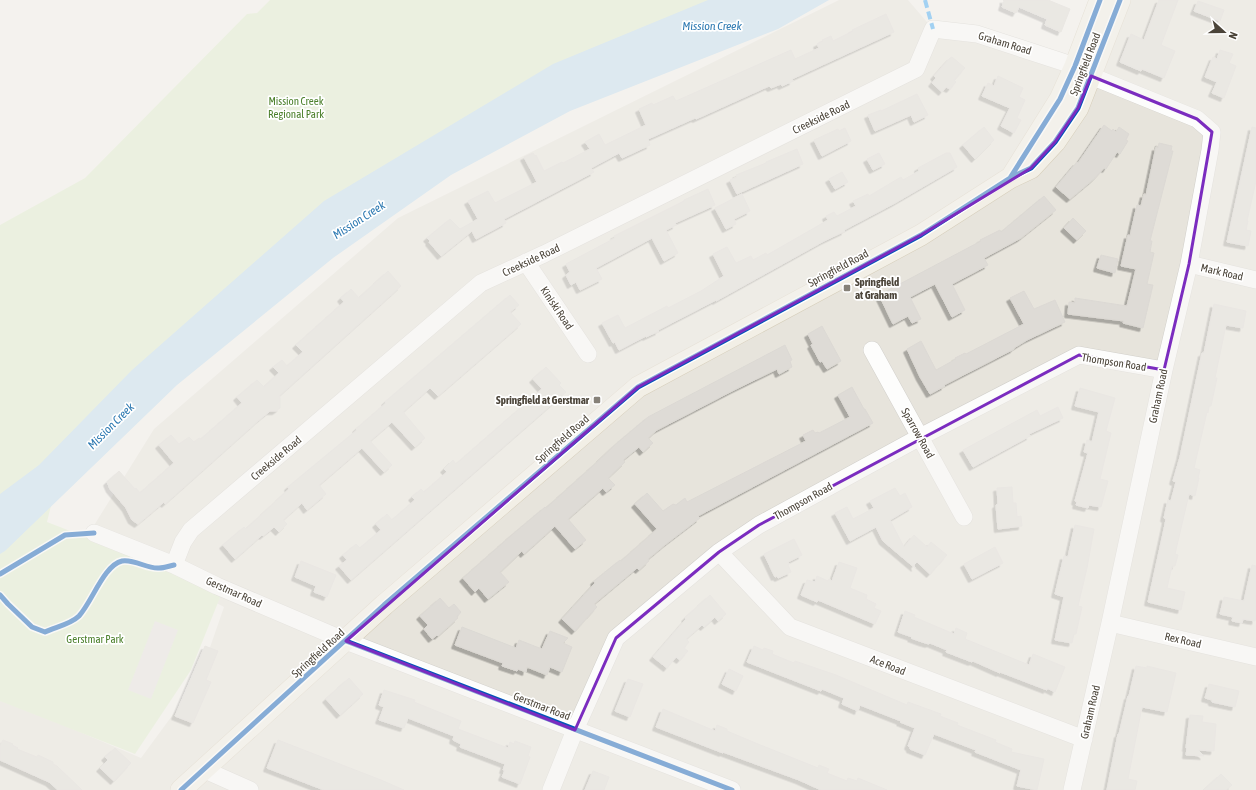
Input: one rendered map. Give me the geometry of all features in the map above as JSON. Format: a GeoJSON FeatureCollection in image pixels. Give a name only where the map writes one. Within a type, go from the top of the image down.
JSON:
{"type":"FeatureCollection","features":[{"type":"Feature","properties":{"kind":"main road","name":"Springfield Road"},"geometry":{"type":"LineString","coordinates":[[1082,71],[1100,0]]}},
{"type":"Feature","properties":{"kind":"main road","name":"Springfield Road"},"geometry":{"type":"LineString","coordinates":[[181,790],[205,770],[384,605],[638,387],[921,235],[1010,178],[1060,99],[1082,71],[1120,0]]}},
{"type":"Feature","properties":{"kind":"street","name":"Graham Road"},"geometry":{"type":"LineString","coordinates":[[933,28],[977,34],[1082,71],[1197,119],[1212,132],[1189,264],[1164,370],[1110,623],[1072,790]]}},
{"type":"Feature","properties":{"kind":"street","name":"Creekside Road"},"geometry":{"type":"LineString","coordinates":[[174,565],[191,530],[481,283],[916,69],[933,28]]}},
{"type":"Feature","properties":{"kind":"street","name":"Kiniski Road"},"geometry":{"type":"LineString","coordinates":[[526,262],[588,354]]}},
{"type":"Feature","properties":{"kind":"street","name":"Mark Road"},"geometry":{"type":"LineString","coordinates":[[1189,264],[1256,280]]}},
{"type":"Feature","properties":{"kind":"street","name":"Sparrow Road"},"geometry":{"type":"LineString","coordinates":[[872,350],[964,517]]}},
{"type":"Feature","properties":{"kind":"street","name":"Thompson Road"},"geometry":{"type":"LineString","coordinates":[[551,790],[575,730],[616,638],[719,552],[759,525],[920,437],[1079,355],[1164,370]]}},
{"type":"Feature","properties":{"kind":"street","name":"Gerstmar Road"},"geometry":{"type":"LineString","coordinates":[[94,533],[174,565],[217,586],[346,641],[575,730],[714,787],[732,790]]}},
{"type":"Feature","properties":{"kind":"street","name":"Ace Road"},"geometry":{"type":"LineString","coordinates":[[719,552],[790,627],[1084,739]]}},
{"type":"Feature","properties":{"kind":"street","name":"Rex Road"},"geometry":{"type":"LineString","coordinates":[[1110,623],[1256,657]]}},
{"type":"Feature","properties":{"kind":"street"},"geometry":{"type":"LineString","coordinates":[[205,770],[250,790]]}},
{"type":"Feature","properties":{"kind":"highlighted area"},"geometry":{"type":"Polygon","coordinates":[[[1091,76],[1197,119],[1212,132],[1189,264],[1164,370],[1079,355],[759,525],[719,552],[616,638],[575,730],[346,641],[638,387],[921,235],[1031,168],[1055,142],[1078,108],[1091,76]]]}},
{"type":"Feature","properties":{"kind":"shaded area"},"geometry":{"type":"Polygon","coordinates":[[[839,0],[908,0],[933,29],[1090,76],[1120,0],[1256,0],[1256,790],[0,790],[0,698],[141,758],[199,679],[224,607],[88,535],[154,429],[398,218],[839,0]]]}},
{"type":"Feature","properties":{"kind":"shaded area"},"geometry":{"type":"Polygon","coordinates":[[[155,621],[178,630],[151,699],[128,690],[155,621]]]}},
{"type":"Feature","properties":{"kind":"green space","name":"Mission Creek Regional Park"},"geometry":{"type":"Polygon","coordinates":[[[270,0],[737,0],[580,62],[64,453],[47,522],[223,590],[191,670],[135,754],[0,701],[0,225],[85,178],[247,14],[257,13],[270,0]]]}},
{"type":"Feature","properties":{"kind":"water","name":"Mission Creek"},"geometry":{"type":"Polygon","coordinates":[[[708,0],[829,0],[778,29],[570,111],[451,175],[333,258],[177,385],[5,551],[0,554],[0,494],[39,465],[132,370],[324,201],[553,64],[708,0]]]}},
{"type":"Feature","properties":{"kind":"building"},"geometry":{"type":"Polygon","coordinates":[[[1003,0],[1048,0],[1070,9],[1061,32],[1045,25],[1047,19],[1019,7],[1016,13],[1002,7],[1003,0]]]}},
{"type":"Feature","properties":{"kind":"building"},"geometry":{"type":"Polygon","coordinates":[[[1159,0],[1178,0],[1161,45],[1175,51],[1164,78],[1142,69],[1141,71],[1120,62],[1131,34],[1144,40],[1159,0]]]}},
{"type":"Feature","properties":{"kind":"building"},"geometry":{"type":"Polygon","coordinates":[[[1198,1],[1224,10],[1220,21],[1194,11],[1198,1]]]}},
{"type":"Feature","properties":{"kind":"building"},"geometry":{"type":"Polygon","coordinates":[[[886,14],[894,32],[792,79],[793,81],[782,86],[781,84],[771,88],[769,86],[648,139],[650,145],[622,158],[619,153],[591,168],[594,172],[504,219],[506,223],[476,239],[472,231],[441,256],[427,238],[450,219],[460,229],[478,219],[468,201],[488,191],[495,203],[537,182],[524,157],[533,153],[535,156],[536,155],[544,171],[590,149],[585,142],[599,134],[605,145],[646,125],[639,109],[652,103],[653,105],[673,96],[676,101],[791,50],[795,59],[819,48],[817,44],[823,41],[822,40],[831,36],[833,41],[886,14]]]}},
{"type":"Feature","properties":{"kind":"building"},"geometry":{"type":"Polygon","coordinates":[[[1220,50],[1233,54],[1229,63],[1236,66],[1224,98],[1212,93],[1217,82],[1205,77],[1213,57],[1217,59],[1220,50]]]}},
{"type":"Feature","properties":{"kind":"building"},"geometry":{"type":"Polygon","coordinates":[[[952,57],[965,68],[954,80],[956,82],[950,89],[946,87],[942,92],[932,83],[936,78],[934,76],[952,57]]]}},
{"type":"Feature","properties":{"kind":"building"},"geometry":{"type":"Polygon","coordinates":[[[998,76],[1023,88],[1019,97],[1025,100],[1017,118],[1021,120],[1014,133],[1001,126],[1010,108],[982,96],[988,83],[994,86],[998,76]]]}},
{"type":"Feature","properties":{"kind":"building"},"geometry":{"type":"Polygon","coordinates":[[[917,94],[928,115],[914,122],[911,115],[875,131],[868,115],[881,111],[917,94]]]}},
{"type":"Feature","properties":{"kind":"building"},"geometry":{"type":"Polygon","coordinates":[[[1104,125],[1116,132],[1119,127],[1129,134],[1126,140],[1128,141],[1120,154],[1117,152],[1106,169],[1104,168],[1095,178],[1070,199],[1056,187],[1077,162],[1078,163],[1104,125]]]}},
{"type":"Feature","properties":{"kind":"building"},"geometry":{"type":"Polygon","coordinates":[[[984,127],[994,140],[975,159],[963,145],[984,127]]]}},
{"type":"Feature","properties":{"kind":"building"},"geometry":{"type":"Polygon","coordinates":[[[1252,127],[1256,128],[1256,181],[1247,221],[1246,230],[1251,231],[1248,246],[1227,242],[1252,127]]]}},
{"type":"Feature","properties":{"kind":"building"},"geometry":{"type":"Polygon","coordinates":[[[845,128],[851,141],[822,156],[814,140],[838,129],[839,131],[845,128]]]}},
{"type":"Feature","properties":{"kind":"building"},"geometry":{"type":"Polygon","coordinates":[[[1159,143],[1172,146],[1171,151],[1173,151],[1150,241],[1152,241],[1150,252],[1154,253],[1147,284],[1153,285],[1143,328],[1123,323],[1124,321],[1068,314],[1069,302],[1075,303],[1075,298],[1127,306],[1136,269],[1121,266],[1137,205],[1141,206],[1144,194],[1146,195],[1156,147],[1158,148],[1159,143]]]}},
{"type":"Feature","properties":{"kind":"building"},"geometry":{"type":"Polygon","coordinates":[[[797,149],[803,164],[737,194],[730,180],[737,177],[736,175],[797,149]]]}},
{"type":"Feature","properties":{"kind":"building"},"geometry":{"type":"Polygon","coordinates":[[[879,153],[885,164],[873,170],[867,159],[879,153]]]}},
{"type":"Feature","properties":{"kind":"building"},"geometry":{"type":"Polygon","coordinates":[[[946,153],[950,153],[957,167],[895,203],[844,230],[845,231],[824,241],[716,301],[658,330],[659,331],[619,350],[615,342],[613,343],[602,323],[618,315],[625,328],[667,306],[668,308],[701,291],[724,276],[713,254],[727,247],[736,263],[751,256],[753,260],[766,253],[767,255],[828,220],[826,216],[834,212],[837,216],[856,206],[853,201],[868,194],[869,196],[901,177],[903,180],[919,171],[918,168],[946,153]]]}},
{"type":"Feature","properties":{"kind":"building"},"geometry":{"type":"Polygon","coordinates":[[[842,172],[848,182],[835,189],[829,179],[842,172]]]}},
{"type":"Feature","properties":{"kind":"building"},"geometry":{"type":"Polygon","coordinates":[[[708,189],[715,205],[675,223],[676,225],[666,230],[678,253],[664,261],[652,238],[596,268],[602,279],[580,290],[576,282],[571,285],[566,275],[570,272],[566,264],[615,238],[614,236],[708,189]]]}},
{"type":"Feature","properties":{"kind":"building"},"geometry":{"type":"Polygon","coordinates":[[[742,194],[750,211],[734,219],[736,224],[726,229],[715,208],[742,194]]]}},
{"type":"Feature","properties":{"kind":"building"},"geometry":{"type":"Polygon","coordinates":[[[1044,196],[1056,210],[1021,238],[984,258],[988,265],[952,284],[965,310],[952,317],[935,284],[910,297],[921,319],[912,323],[908,316],[893,324],[879,295],[981,241],[980,240],[1000,230],[1001,232],[1044,196]]]}},
{"type":"Feature","properties":{"kind":"building"},"geometry":{"type":"Polygon","coordinates":[[[1073,218],[1086,231],[1077,240],[1064,228],[1073,218]]]}},
{"type":"Feature","properties":{"kind":"building"},"geometry":{"type":"Polygon","coordinates":[[[1101,255],[1118,259],[1115,273],[1097,268],[1101,255]]]}},
{"type":"Feature","properties":{"kind":"building"},"geometry":{"type":"Polygon","coordinates":[[[388,271],[401,286],[279,396],[280,408],[276,411],[270,411],[259,420],[165,504],[164,502],[138,524],[132,520],[126,508],[110,489],[107,482],[119,471],[140,493],[174,463],[159,445],[171,435],[179,444],[189,437],[194,442],[199,438],[201,439],[242,403],[237,397],[257,380],[264,387],[279,373],[273,367],[282,360],[287,366],[303,352],[296,345],[344,302],[341,298],[351,289],[359,298],[388,271]]]}},
{"type":"Feature","properties":{"kind":"building"},"geometry":{"type":"Polygon","coordinates":[[[1024,291],[1034,309],[1055,300],[1065,322],[1027,340],[1014,349],[944,385],[945,386],[930,394],[907,349],[921,341],[936,370],[956,359],[955,358],[965,353],[966,354],[1024,324],[1010,298],[1024,291]]]}},
{"type":"Feature","properties":{"kind":"building"},"geometry":{"type":"Polygon","coordinates":[[[510,295],[519,305],[510,312],[521,324],[438,396],[430,388],[403,412],[425,438],[415,447],[392,422],[370,441],[392,465],[384,472],[362,448],[319,485],[326,494],[307,510],[302,503],[283,520],[287,524],[279,532],[274,527],[263,536],[262,535],[235,559],[223,545],[244,527],[246,529],[289,489],[288,487],[357,430],[356,429],[386,403],[385,402],[510,295]]]}},
{"type":"Feature","properties":{"kind":"building"},"geometry":{"type":"Polygon","coordinates":[[[1214,304],[1246,311],[1243,328],[1226,325],[1211,406],[1209,406],[1208,413],[1207,412],[1194,468],[1200,470],[1195,496],[1189,494],[1175,554],[1178,555],[1175,566],[1172,566],[1167,588],[1185,592],[1181,610],[1148,602],[1166,519],[1164,518],[1168,500],[1171,501],[1176,482],[1173,481],[1180,457],[1214,304]]]}},
{"type":"Feature","properties":{"kind":"building"},"geometry":{"type":"Polygon","coordinates":[[[822,326],[841,361],[827,369],[822,361],[820,362],[811,345],[813,344],[808,334],[822,326]]]}},
{"type":"Feature","properties":{"kind":"building"},"geometry":{"type":"Polygon","coordinates":[[[785,345],[792,360],[790,361],[792,367],[779,374],[777,369],[657,430],[648,438],[653,443],[643,452],[639,447],[623,460],[625,462],[608,478],[615,485],[606,492],[603,488],[568,519],[586,540],[575,549],[555,526],[524,554],[522,551],[500,572],[509,582],[488,599],[479,588],[475,592],[463,578],[514,533],[545,507],[546,508],[617,443],[648,417],[785,345]]]}},
{"type":"Feature","properties":{"kind":"building"},"geometry":{"type":"Polygon","coordinates":[[[546,367],[561,383],[559,385],[566,392],[351,580],[339,566],[347,560],[343,555],[356,544],[360,548],[381,530],[376,524],[387,514],[392,520],[415,500],[412,497],[421,489],[424,492],[447,472],[444,469],[453,460],[456,464],[542,389],[533,379],[546,367]]]}},
{"type":"Feature","properties":{"kind":"building"},"geometry":{"type":"Polygon","coordinates":[[[852,387],[873,423],[698,516],[700,518],[648,559],[649,561],[639,570],[637,568],[594,604],[597,607],[575,631],[562,619],[595,583],[594,581],[620,560],[621,561],[657,529],[635,504],[647,493],[663,511],[673,504],[676,505],[685,498],[687,502],[806,441],[803,435],[813,430],[815,433],[819,433],[850,417],[838,395],[852,387]]]}},
{"type":"Feature","properties":{"kind":"building"},"geometry":{"type":"Polygon","coordinates":[[[1080,388],[1115,398],[1106,431],[1111,433],[1100,479],[1108,481],[1101,507],[1089,505],[1088,508],[1076,505],[1077,502],[1075,501],[1088,453],[1084,452],[1087,440],[1092,442],[1099,412],[1075,406],[1080,388]]]}},
{"type":"Feature","properties":{"kind":"building"},"geometry":{"type":"Polygon","coordinates":[[[1058,407],[1063,418],[1029,434],[1030,436],[973,467],[963,450],[1037,410],[1040,416],[1058,407]]]}},
{"type":"Feature","properties":{"kind":"building"},"geometry":{"type":"Polygon","coordinates":[[[1012,487],[1013,503],[1016,503],[1017,517],[1021,516],[1022,526],[998,529],[996,505],[998,504],[997,488],[1012,487]]]}},
{"type":"Feature","properties":{"kind":"building"},"geometry":{"type":"Polygon","coordinates":[[[895,488],[900,496],[905,493],[912,507],[890,520],[904,547],[914,535],[927,547],[931,542],[947,555],[930,574],[917,562],[914,565],[915,568],[883,541],[876,527],[850,541],[835,513],[847,507],[853,519],[874,508],[870,501],[895,488]]]}},
{"type":"Feature","properties":{"kind":"building"},"geometry":{"type":"Polygon","coordinates":[[[1075,525],[1094,529],[1078,606],[1082,607],[1076,634],[1074,634],[1072,643],[1055,640],[1064,597],[1055,594],[1064,556],[1068,557],[1075,525]]]}},
{"type":"Feature","properties":{"kind":"building"},"geometry":{"type":"Polygon","coordinates":[[[794,539],[802,555],[788,562],[791,572],[778,578],[777,576],[775,577],[764,554],[794,539]]]}},
{"type":"Feature","properties":{"kind":"building"},"geometry":{"type":"Polygon","coordinates":[[[995,547],[1003,563],[972,579],[964,564],[995,547]]]}},
{"type":"Feature","properties":{"kind":"building"},"geometry":{"type":"Polygon","coordinates":[[[301,561],[336,575],[327,597],[314,592],[316,586],[295,577],[301,561]]]}},
{"type":"Feature","properties":{"kind":"building"},"geometry":{"type":"Polygon","coordinates":[[[839,562],[857,568],[850,588],[867,595],[866,599],[876,604],[874,608],[881,611],[875,624],[818,600],[817,602],[801,595],[807,580],[815,582],[817,576],[828,581],[829,579],[832,581],[839,562]]]}},
{"type":"Feature","properties":{"kind":"building"},"geometry":{"type":"Polygon","coordinates":[[[1252,565],[1256,566],[1255,621],[1243,619],[1242,623],[1232,621],[1233,617],[1220,614],[1224,597],[1244,601],[1252,565]]]}},
{"type":"Feature","properties":{"kind":"building"},"geometry":{"type":"Polygon","coordinates":[[[710,595],[726,614],[718,621],[715,617],[704,627],[702,625],[686,639],[689,642],[684,648],[688,651],[680,660],[676,657],[667,668],[653,657],[686,619],[685,618],[710,595]]]}},
{"type":"Feature","properties":{"kind":"building"},"geometry":{"type":"Polygon","coordinates":[[[440,598],[449,608],[454,604],[461,612],[457,617],[458,618],[438,636],[437,635],[432,639],[424,629],[428,625],[420,616],[440,598]]]}},
{"type":"Feature","properties":{"kind":"building"},"geometry":{"type":"Polygon","coordinates":[[[905,611],[915,615],[914,617],[954,634],[956,628],[967,633],[965,639],[1029,665],[1033,654],[1065,667],[1055,692],[1000,673],[973,661],[972,662],[946,652],[947,650],[930,643],[922,642],[898,632],[905,611]]]}},
{"type":"Feature","properties":{"kind":"building"},"geometry":{"type":"Polygon","coordinates":[[[462,627],[516,648],[519,640],[542,649],[550,631],[568,638],[563,643],[572,647],[562,672],[550,667],[547,675],[527,667],[526,672],[518,669],[517,671],[502,666],[503,663],[455,645],[462,627]]]}},
{"type":"Feature","properties":{"kind":"building"},"geometry":{"type":"Polygon","coordinates":[[[205,646],[218,651],[206,680],[211,682],[193,723],[175,716],[205,646]]]}},
{"type":"Feature","properties":{"kind":"building"},"geometry":{"type":"Polygon","coordinates":[[[754,646],[763,650],[764,648],[773,651],[772,654],[794,663],[795,661],[836,675],[907,705],[908,702],[941,714],[940,716],[958,723],[957,725],[996,740],[995,742],[1012,749],[1011,752],[1044,759],[1037,790],[1017,786],[1021,770],[975,752],[976,750],[934,734],[925,755],[910,749],[908,746],[915,728],[860,705],[858,711],[842,704],[844,698],[822,689],[821,691],[747,662],[754,646]]]}},
{"type":"Feature","properties":{"kind":"building"},"geometry":{"type":"Polygon","coordinates":[[[1136,666],[1147,668],[1147,666],[1176,673],[1167,712],[1142,707],[1128,779],[1137,781],[1135,790],[1107,790],[1118,734],[1136,666]]]}},
{"type":"Feature","properties":{"kind":"building"},"geometry":{"type":"Polygon","coordinates":[[[729,669],[743,676],[736,691],[722,684],[729,669]]]}},
{"type":"Feature","properties":{"kind":"building"},"geometry":{"type":"Polygon","coordinates":[[[349,678],[363,694],[340,715],[326,699],[349,678]]]}},
{"type":"Feature","properties":{"kind":"building"},"geometry":{"type":"Polygon","coordinates":[[[628,679],[643,684],[630,717],[615,711],[628,679]]]}},
{"type":"Feature","properties":{"kind":"building"},"geometry":{"type":"Polygon","coordinates":[[[1209,684],[1239,691],[1235,707],[1212,702],[1212,700],[1205,698],[1209,684]]]}},
{"type":"Feature","properties":{"kind":"building"},"geometry":{"type":"Polygon","coordinates":[[[384,690],[415,700],[414,702],[461,721],[458,729],[508,748],[510,742],[514,744],[515,741],[531,747],[528,756],[530,757],[520,784],[502,777],[505,770],[503,770],[505,764],[460,747],[461,744],[453,740],[454,736],[408,718],[404,728],[379,720],[384,707],[379,705],[384,690]]]}},
{"type":"Feature","properties":{"kind":"building"},"geometry":{"type":"Polygon","coordinates":[[[663,709],[715,731],[717,725],[727,729],[727,731],[818,768],[819,765],[829,769],[827,773],[847,781],[848,778],[857,781],[858,778],[887,790],[821,790],[799,780],[656,727],[663,709]]]}},
{"type":"Feature","properties":{"kind":"building"},"geometry":{"type":"Polygon","coordinates":[[[1190,715],[1203,716],[1202,722],[1216,724],[1214,751],[1198,750],[1204,756],[1186,755],[1190,715]]]}},
{"type":"Feature","properties":{"kind":"building"},"geometry":{"type":"Polygon","coordinates":[[[3,740],[13,744],[12,745],[18,748],[17,749],[37,757],[38,755],[53,762],[53,764],[82,790],[58,790],[49,782],[0,760],[0,746],[3,740]]]}},
{"type":"Feature","properties":{"kind":"building"},"geometry":{"type":"Polygon","coordinates":[[[278,740],[404,790],[324,790],[267,768],[278,740]]]}},
{"type":"Feature","properties":{"kind":"building"},"geometry":{"type":"Polygon","coordinates":[[[115,748],[131,763],[114,781],[100,768],[108,760],[105,757],[115,748]]]}},
{"type":"Feature","properties":{"kind":"building"},"geometry":{"type":"Polygon","coordinates":[[[593,771],[609,777],[604,790],[585,790],[593,771]]]}},
{"type":"Feature","properties":{"kind":"building"},"geometry":{"type":"Polygon","coordinates":[[[1221,774],[1232,785],[1226,790],[1204,790],[1221,774]]]}},
{"type":"Feature","properties":{"kind":"marked path"},"geometry":{"type":"LineString","coordinates":[[925,0],[933,29]]}},
{"type":"Feature","properties":{"kind":"cycle path"},"geometry":{"type":"LineString","coordinates":[[1010,178],[1060,99],[1075,66],[1100,0]]}},
{"type":"Feature","properties":{"kind":"cycle path"},"geometry":{"type":"LineString","coordinates":[[181,790],[384,605],[638,387],[921,235],[1010,178],[1031,168],[1055,142],[1078,108],[1120,0]]}},
{"type":"Feature","properties":{"kind":"cycle path"},"geometry":{"type":"LineString","coordinates":[[0,574],[65,535],[94,533]]}},
{"type":"Feature","properties":{"kind":"cycle path"},"geometry":{"type":"LineString","coordinates":[[0,595],[32,627],[45,632],[76,619],[84,610],[104,576],[116,564],[122,561],[132,561],[154,568],[163,568],[174,565]]}},
{"type":"Feature","properties":{"kind":"cycle path"},"geometry":{"type":"LineString","coordinates":[[346,641],[732,790]]}},
{"type":"Feature","properties":{"kind":"place","name":"Springfield at Graham"},"geometry":{"type":"Point","coordinates":[847,288]}},
{"type":"Feature","properties":{"kind":"place","name":"Springfield at Gerstmar"},"geometry":{"type":"Point","coordinates":[597,400]}},
{"type":"Feature","properties":{"kind":"park label","name":"Gerstmar Park"},"geometry":{"type":"Point","coordinates":[95,639]}}]}
